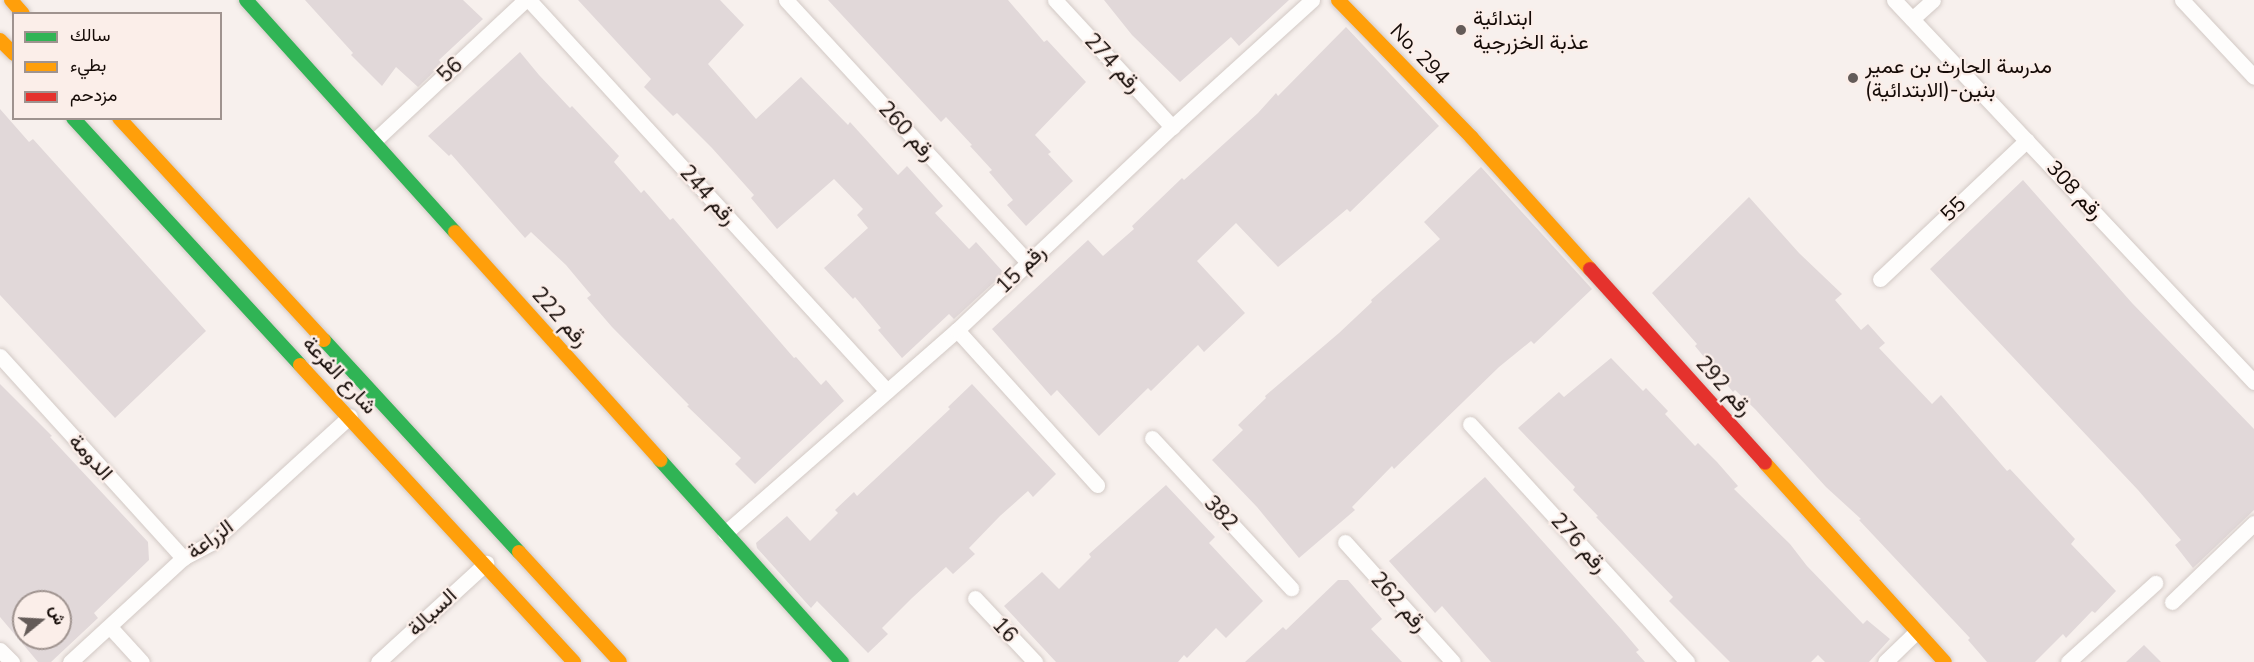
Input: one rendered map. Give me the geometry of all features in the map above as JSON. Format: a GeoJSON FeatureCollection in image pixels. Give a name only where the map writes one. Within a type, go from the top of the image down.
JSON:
{"type":"FeatureCollection","features":[{"type":"Feature","properties":{"kind":"street"},"geometry":{"type":"LineString","coordinates":[[11,0],[22,12]]}},
{"type":"Feature","properties":{"kind":"street","name":"رقم 222"},"geometry":{"type":"LineString","coordinates":[[246,0],[842,662]]}},
{"type":"Feature","properties":{"kind":"street","name":"56"},"geometry":{"type":"LineString","coordinates":[[374,141],[527,0]]}},
{"type":"Feature","properties":{"kind":"street","name":"رقم 244"},"geometry":{"type":"LineString","coordinates":[[527,0],[886,391]]}},
{"type":"Feature","properties":{"kind":"street","name":"رقم 260"},"geometry":{"type":"LineString","coordinates":[[786,0],[1028,262]]}},
{"type":"Feature","properties":{"kind":"street","name":"رقم 274"},"geometry":{"type":"LineString","coordinates":[[1055,0],[1172,126]]}},
{"type":"Feature","properties":{"kind":"street","name":"رقم 15"},"geometry":{"type":"LineString","coordinates":[[725,533],[957,330],[1172,126],[1312,0]]}},
{"type":"Feature","properties":{"kind":"street","name":"No. 294"},"geometry":{"type":"LineString","coordinates":[[1338,0],[1472,138]]}},
{"type":"Feature","properties":{"kind":"street","name":"رقم 308"},"geometry":{"type":"LineString","coordinates":[[1894,0],[2254,382]]}},
{"type":"Feature","properties":{"kind":"street"},"geometry":{"type":"LineString","coordinates":[[1912,19],[1933,0]]}},
{"type":"Feature","properties":{"kind":"street"},"geometry":{"type":"LineString","coordinates":[[2182,0],[2254,77]]}},
{"type":"Feature","properties":{"kind":"street"},"geometry":{"type":"LineString","coordinates":[[0,40],[12,52]]}},
{"type":"Feature","properties":{"kind":"street","name":"شارع الفرعة"},"geometry":{"type":"LineString","coordinates":[[75,120],[486,563],[574,662]]}},
{"type":"Feature","properties":{"kind":"street","name":"شارع الفرعة"},"geometry":{"type":"LineString","coordinates":[[121,120],[621,662]]}},
{"type":"Feature","properties":{"kind":"street","name":"رقم 292"},"geometry":{"type":"LineString","coordinates":[[1472,138],[1945,662]]}},
{"type":"Feature","properties":{"kind":"street","name":"55"},"geometry":{"type":"LineString","coordinates":[[1880,279],[2027,140]]}},
{"type":"Feature","properties":{"kind":"street"},"geometry":{"type":"LineString","coordinates":[[957,330],[1097,485]]}},
{"type":"Feature","properties":{"kind":"street","name":"الدومة"},"geometry":{"type":"LineString","coordinates":[[0,356],[183,558]]}},
{"type":"Feature","properties":{"kind":"street","name":"الزراعة"},"geometry":{"type":"LineString","coordinates":[[70,662],[183,558],[211,543],[350,416]]}},
{"type":"Feature","properties":{"kind":"street","name":"رقم 276"},"geometry":{"type":"LineString","coordinates":[[1470,424],[1687,662]]}},
{"type":"Feature","properties":{"kind":"street","name":"382"},"geometry":{"type":"LineString","coordinates":[[1152,438],[1290,588]]}},
{"type":"Feature","properties":{"kind":"street"},"geometry":{"type":"LineString","coordinates":[[2172,602],[2254,523]]}},
{"type":"Feature","properties":{"kind":"street","name":"رقم 262"},"geometry":{"type":"LineString","coordinates":[[1344,542],[1453,662]]}},
{"type":"Feature","properties":{"kind":"street","name":"السبالة"},"geometry":{"type":"LineString","coordinates":[[378,662],[486,563]]}},
{"type":"Feature","properties":{"kind":"street"},"geometry":{"type":"LineString","coordinates":[[2068,662],[2155,583]]}},
{"type":"Feature","properties":{"kind":"street","name":"16"},"geometry":{"type":"LineString","coordinates":[[975,598],[1035,662]]}},
{"type":"Feature","properties":{"kind":"street"},"geometry":{"type":"LineString","coordinates":[[110,627],[142,662]]}},
{"type":"Feature","properties":{"kind":"street"},"geometry":{"type":"LineString","coordinates":[[1885,662],[1916,632]]}},
{"type":"Feature","properties":{"kind":"street"},"geometry":{"type":"LineString","coordinates":[[0,650],[12,662]]}},
{"type":"Feature","properties":{"kind":"building"},"geometry":{"type":"Polygon","coordinates":[[[305,0],[463,0],[483,19],[439,60],[442,64],[418,87],[396,67],[382,86],[351,55],[353,53],[305,0]]]}},
{"type":"Feature","properties":{"kind":"building"},"geometry":{"type":"Polygon","coordinates":[[[578,0],[720,0],[744,25],[708,64],[756,119],[801,77],[848,125],[850,122],[898,175],[907,166],[943,206],[935,213],[969,249],[976,242],[1004,273],[954,319],[949,314],[902,358],[878,330],[881,328],[855,297],[853,299],[824,268],[868,228],[857,215],[863,209],[834,179],[777,229],[751,198],[754,195],[712,148],[677,113],[673,116],[644,87],[651,79],[578,0]]]}},
{"type":"Feature","properties":{"kind":"building"},"geometry":{"type":"Polygon","coordinates":[[[828,0],[1008,0],[1044,42],[1047,40],[1086,82],[1035,135],[1051,152],[1048,154],[1073,181],[1026,226],[1007,205],[1013,200],[989,172],[992,170],[970,146],[972,145],[946,117],[941,122],[828,0]]]}},
{"type":"Feature","properties":{"kind":"building"},"geometry":{"type":"Polygon","coordinates":[[[1104,0],[1289,0],[1239,46],[1231,37],[1180,82],[1132,35],[1104,0]]]}},
{"type":"Feature","properties":{"kind":"building"},"geometry":{"type":"Polygon","coordinates":[[[1346,27],[1439,126],[1350,212],[1347,209],[1278,267],[1236,223],[1197,261],[1245,313],[1204,352],[1198,345],[1151,391],[1148,388],[1099,436],[1057,390],[1051,396],[992,329],[1088,240],[1103,256],[1134,229],[1132,226],[1182,178],[1184,180],[1258,113],[1276,93],[1278,96],[1346,27]]]}},
{"type":"Feature","properties":{"kind":"building"},"geometry":{"type":"Polygon","coordinates":[[[520,52],[570,108],[572,106],[619,156],[614,162],[641,193],[644,190],[670,220],[673,218],[794,358],[796,357],[821,385],[826,380],[844,401],[755,484],[735,464],[741,458],[687,406],[689,405],[612,327],[587,298],[591,295],[566,265],[531,232],[525,238],[451,154],[449,156],[428,136],[520,52]]]}},
{"type":"Feature","properties":{"kind":"building"},"geometry":{"type":"Polygon","coordinates":[[[0,109],[29,142],[33,139],[206,331],[115,418],[0,295],[0,109]]]}},
{"type":"Feature","properties":{"kind":"building"},"geometry":{"type":"Polygon","coordinates":[[[1481,167],[1592,289],[1534,344],[1531,341],[1499,367],[1394,469],[1392,466],[1352,507],[1355,510],[1299,558],[1257,507],[1212,460],[1243,430],[1238,425],[1266,398],[1265,396],[1339,333],[1372,302],[1371,300],[1440,239],[1424,222],[1481,167]]]}},
{"type":"Feature","properties":{"kind":"building"},"geometry":{"type":"Polygon","coordinates":[[[2023,180],[2132,303],[2254,429],[2254,510],[2193,568],[2175,545],[2181,540],[2138,490],[1930,269],[2023,180]]]}},
{"type":"Feature","properties":{"kind":"building"},"geometry":{"type":"Polygon","coordinates":[[[1749,197],[1799,253],[1842,294],[1835,300],[1861,330],[1868,324],[1885,343],[1879,348],[1932,404],[1941,395],[2007,471],[2010,469],[2075,539],[2071,544],[2116,591],[2095,613],[2092,611],[2066,638],[2063,634],[2035,662],[1987,662],[1968,640],[1970,638],[1859,520],[1861,519],[1826,487],[1755,409],[1735,390],[1733,392],[1695,346],[1697,344],[1652,293],[1749,197]]]}},
{"type":"Feature","properties":{"kind":"building"},"geometry":{"type":"Polygon","coordinates":[[[1611,358],[1643,391],[1646,388],[1668,411],[1665,414],[1695,446],[1698,443],[1717,462],[1738,486],[1734,489],[1790,544],[1807,566],[1863,624],[1867,620],[1890,639],[1869,662],[1825,662],[1818,655],[1811,662],[1730,662],[1669,601],[1673,597],[1596,517],[1598,516],[1573,490],[1575,487],[1518,428],[1559,392],[1564,397],[1611,358]]]}},
{"type":"Feature","properties":{"kind":"building"},"geometry":{"type":"Polygon","coordinates":[[[0,384],[52,436],[50,437],[148,542],[149,560],[94,613],[98,618],[72,642],[72,590],[12,590],[12,631],[0,617],[0,384]]]}},
{"type":"Feature","properties":{"kind":"building"},"geometry":{"type":"Polygon","coordinates":[[[972,384],[1056,474],[1033,497],[1028,491],[1000,516],[969,548],[975,554],[953,574],[946,567],[912,598],[882,628],[888,634],[868,653],[817,601],[811,608],[757,548],[756,543],[787,516],[810,541],[838,513],[835,510],[854,492],[857,496],[950,409],[948,407],[972,384]]]}},
{"type":"Feature","properties":{"kind":"building"},"geometry":{"type":"Polygon","coordinates":[[[1485,477],[1622,630],[1639,650],[1636,652],[1645,662],[1491,662],[1442,606],[1435,613],[1389,561],[1485,477]]]}},
{"type":"Feature","properties":{"kind":"building"},"geometry":{"type":"Polygon","coordinates":[[[1166,485],[1215,537],[1209,543],[1263,601],[1226,638],[1216,628],[1187,658],[1184,655],[1178,662],[1056,662],[1004,606],[1042,572],[1059,589],[1091,557],[1089,554],[1166,485]]]}},
{"type":"Feature","properties":{"kind":"building"},"geometry":{"type":"Polygon","coordinates":[[[1338,580],[1348,580],[1382,619],[1371,629],[1402,662],[1245,662],[1283,627],[1286,630],[1338,580]]]}},
{"type":"Feature","properties":{"kind":"building"},"geometry":{"type":"Polygon","coordinates":[[[2144,645],[2161,662],[2126,662],[2144,645]]]}},
{"type":"Feature","properties":{"kind":"building"},"geometry":{"type":"Polygon","coordinates":[[[28,650],[64,650],[51,662],[38,662],[28,650]]]}},
{"type":"Feature","properties":{"kind":"traffic: fast"},"geometry":{"type":"LineString","coordinates":[[246,0],[455,232]]}},
{"type":"Feature","properties":{"kind":"traffic: fast"},"geometry":{"type":"LineString","coordinates":[[75,120],[300,365]]}},
{"type":"Feature","properties":{"kind":"traffic: fast"},"geometry":{"type":"LineString","coordinates":[[324,340],[519,552]]}},
{"type":"Feature","properties":{"kind":"traffic: fast"},"geometry":{"type":"LineString","coordinates":[[660,460],[842,662]]}},
{"type":"Feature","properties":{"kind":"traffic: slow"},"geometry":{"type":"LineString","coordinates":[[11,0],[21,12]]}},
{"type":"Feature","properties":{"kind":"traffic: slow"},"geometry":{"type":"LineString","coordinates":[[1338,0],[1472,138],[1590,269]]}},
{"type":"Feature","properties":{"kind":"traffic: slow"},"geometry":{"type":"LineString","coordinates":[[0,40],[12,52]]}},
{"type":"Feature","properties":{"kind":"traffic: slow"},"geometry":{"type":"LineString","coordinates":[[121,120],[324,340]]}},
{"type":"Feature","properties":{"kind":"traffic: slow"},"geometry":{"type":"LineString","coordinates":[[455,232],[660,460]]}},
{"type":"Feature","properties":{"kind":"traffic: slow"},"geometry":{"type":"LineString","coordinates":[[300,365],[574,662]]}},
{"type":"Feature","properties":{"kind":"traffic: slow"},"geometry":{"type":"LineString","coordinates":[[1765,463],[1945,662]]}},
{"type":"Feature","properties":{"kind":"traffic: slow"},"geometry":{"type":"LineString","coordinates":[[519,552],[620,662]]}},
{"type":"Feature","properties":{"kind":"traffic: jam"},"geometry":{"type":"LineString","coordinates":[[1590,269],[1765,463]]}},
{"type":"Feature","properties":{"kind":"place","name":"ابتدائية عذبة الخزرجية"},"geometry":{"type":"Point","coordinates":[1461,30]}},
{"type":"Feature","properties":{"kind":"place","name":"مدرسة الحارث بن عمير (الابتدائية)-بنين"},"geometry":{"type":"Point","coordinates":[1853,78]}}]}
